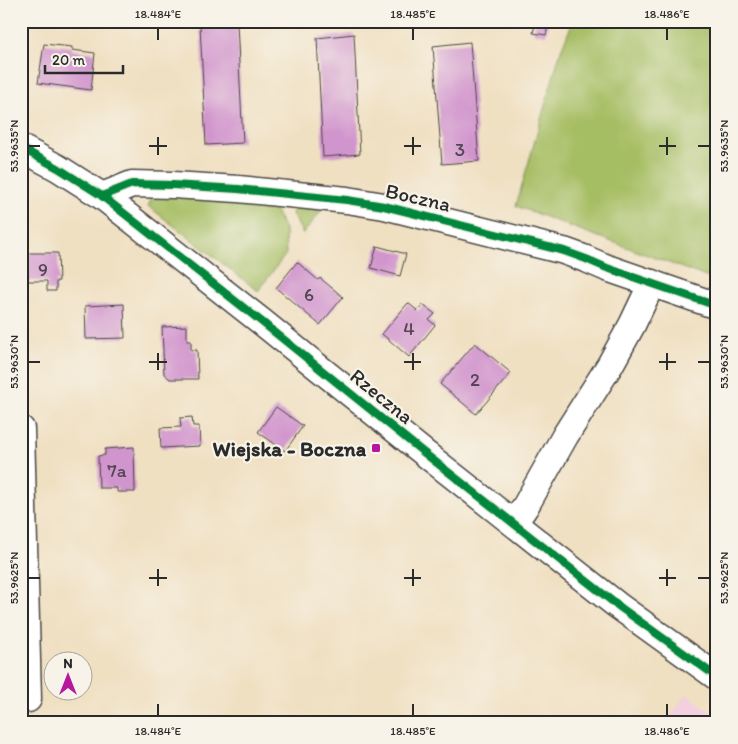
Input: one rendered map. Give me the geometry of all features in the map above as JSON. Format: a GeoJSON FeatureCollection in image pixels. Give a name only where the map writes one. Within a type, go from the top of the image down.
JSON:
{"type":"FeatureCollection","features":[{"type":"Feature","properties":{"kind":"street","name":"Rzeczna"},"geometry":{"type":"LineString","coordinates":[[25,158],[58,168],[102,196],[617,605],[717,677]]}},
{"type":"Feature","properties":{"kind":"street","name":"Boczna"},"geometry":{"type":"LineString","coordinates":[[102,196],[132,184],[173,185],[238,189],[346,200],[384,206],[564,251],[717,306]]}},
{"type":"Feature","properties":{"kind":"street"},"geometry":{"type":"LineString","coordinates":[[514,523],[565,436],[610,365],[652,283]]}},
{"type":"Feature","properties":{"kind":"street"},"geometry":{"type":"LineString","coordinates":[[21,430],[28,699]]}},
{"type":"Feature","properties":{"kind":"shaded area"},"geometry":{"type":"Polygon","coordinates":[[[686,694],[717,716],[717,723],[666,723],[686,694]]]}},
{"type":"Feature","properties":{"kind":"green space"},"geometry":{"type":"Polygon","coordinates":[[[573,21],[717,21],[717,281],[516,206],[561,50],[573,21]]]}},
{"type":"Feature","properties":{"kind":"green space"},"geometry":{"type":"Polygon","coordinates":[[[155,191],[251,199],[275,210],[285,229],[286,254],[258,291],[148,206],[155,191]]]}},
{"type":"Feature","properties":{"kind":"green space"},"geometry":{"type":"Polygon","coordinates":[[[295,205],[321,211],[303,234],[292,214],[295,205]]]}},
{"type":"Feature","properties":{"kind":"building"},"geometry":{"type":"Polygon","coordinates":[[[536,21],[549,21],[546,35],[533,33],[536,21]]]}},
{"type":"Feature","properties":{"kind":"building"},"geometry":{"type":"Polygon","coordinates":[[[237,23],[243,143],[206,145],[200,25],[237,23]]]}},
{"type":"Feature","properties":{"kind":"building"},"geometry":{"type":"Polygon","coordinates":[[[354,34],[360,154],[323,157],[317,38],[354,34]]]}},
{"type":"Feature","properties":{"kind":"building"},"geometry":{"type":"Polygon","coordinates":[[[470,42],[479,161],[442,164],[433,46],[470,42]]]}},
{"type":"Feature","properties":{"kind":"building"},"geometry":{"type":"Polygon","coordinates":[[[44,44],[72,47],[72,50],[95,53],[91,90],[38,83],[44,44]]]}},
{"type":"Feature","properties":{"kind":"building"},"geometry":{"type":"Polygon","coordinates":[[[377,246],[406,254],[400,276],[371,268],[377,246]]]}},
{"type":"Feature","properties":{"kind":"building"},"geometry":{"type":"Polygon","coordinates":[[[27,253],[58,253],[59,281],[56,281],[56,291],[47,291],[47,281],[28,281],[27,253]]]}},
{"type":"Feature","properties":{"kind":"building"},"geometry":{"type":"Polygon","coordinates":[[[297,262],[318,280],[320,278],[343,297],[320,325],[276,288],[297,262]]]}},
{"type":"Feature","properties":{"kind":"building"},"geometry":{"type":"Polygon","coordinates":[[[408,303],[418,311],[423,305],[435,314],[429,320],[435,325],[409,357],[382,334],[408,303]]]}},
{"type":"Feature","properties":{"kind":"building"},"geometry":{"type":"Polygon","coordinates":[[[124,304],[125,338],[86,339],[85,306],[124,304]]]}},
{"type":"Feature","properties":{"kind":"building"},"geometry":{"type":"Polygon","coordinates":[[[187,326],[187,341],[191,341],[191,350],[197,350],[198,379],[170,379],[164,374],[162,327],[187,326]]]}},
{"type":"Feature","properties":{"kind":"building"},"geometry":{"type":"Polygon","coordinates":[[[475,343],[511,373],[476,414],[440,384],[475,343]]]}},
{"type":"Feature","properties":{"kind":"building"},"geometry":{"type":"Polygon","coordinates":[[[276,407],[303,426],[285,451],[258,432],[276,407]]]}},
{"type":"Feature","properties":{"kind":"building"},"geometry":{"type":"Polygon","coordinates":[[[192,417],[193,426],[199,426],[200,446],[161,448],[160,428],[181,427],[180,418],[192,417]]]}},
{"type":"Feature","properties":{"kind":"building"},"geometry":{"type":"Polygon","coordinates":[[[134,447],[135,492],[117,492],[117,488],[99,488],[98,456],[105,455],[105,449],[134,447]]]}},
{"type":"Feature","properties":{"kind":"cycle path"},"geometry":{"type":"LineString","coordinates":[[21,148],[58,168],[102,196],[617,605],[717,677]]}},
{"type":"Feature","properties":{"kind":"cycle path"},"geometry":{"type":"LineString","coordinates":[[102,196],[132,184],[173,185],[238,189],[347,200],[384,206],[564,251],[717,306]]}},
{"type":"Feature","properties":{"kind":"place","name":"Wiejska - Boczna"},"geometry":{"type":"Point","coordinates":[376,448]}}]}
